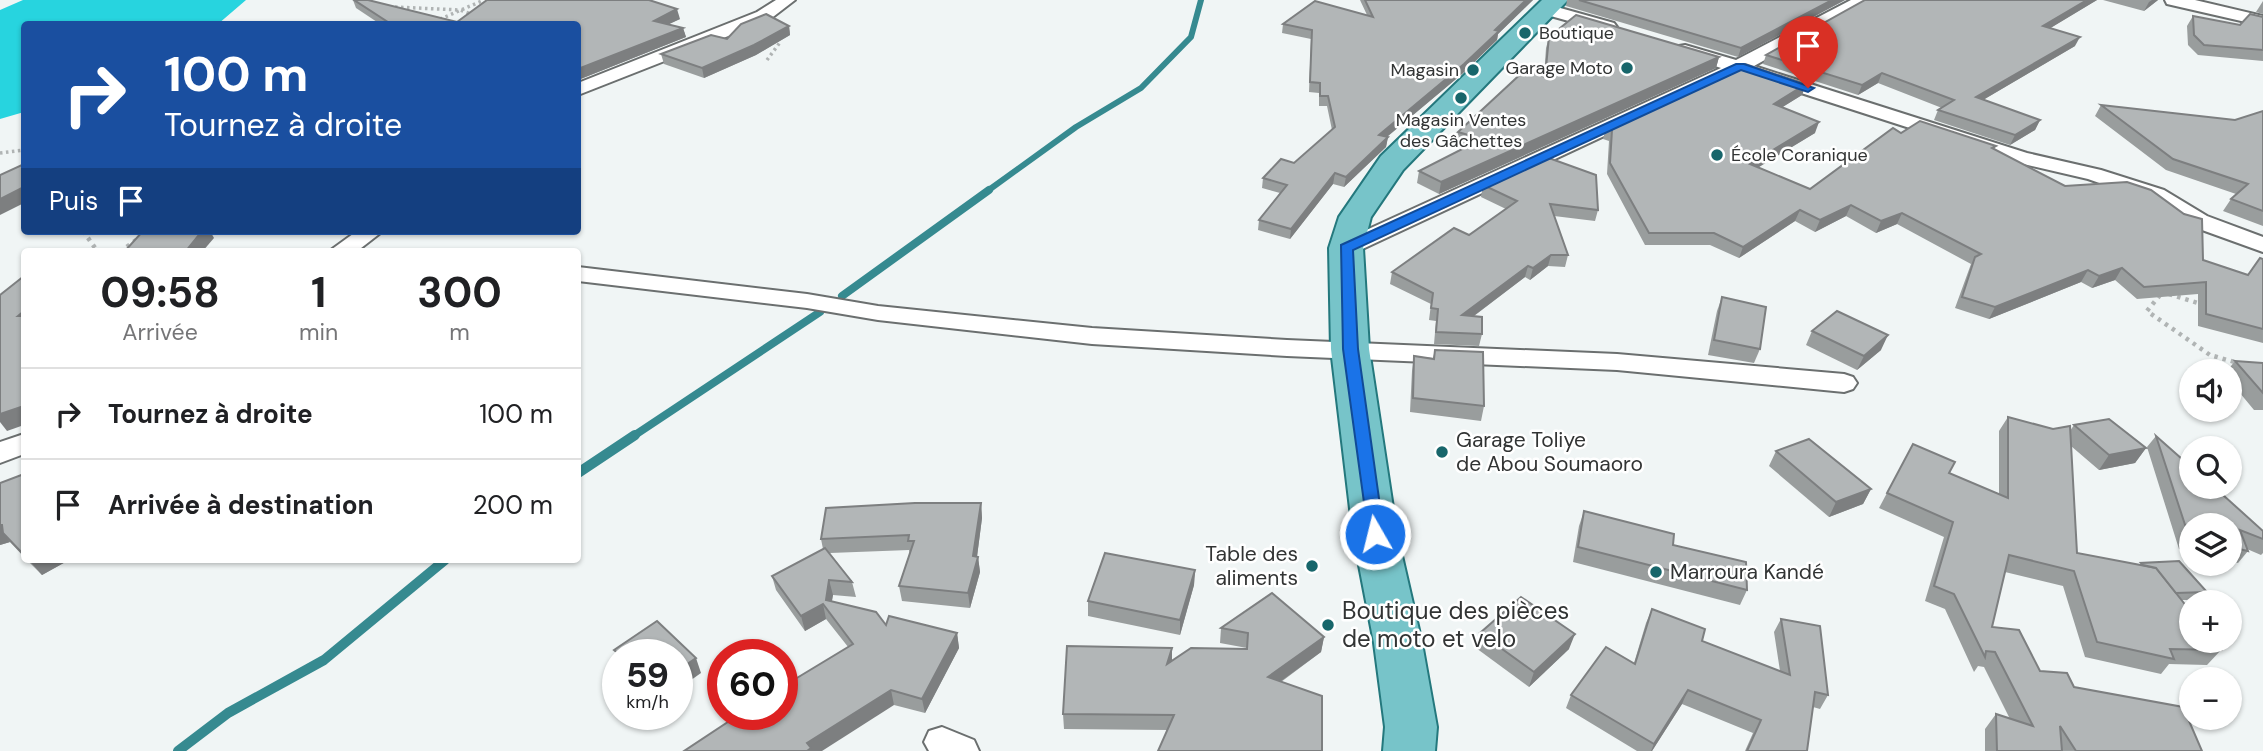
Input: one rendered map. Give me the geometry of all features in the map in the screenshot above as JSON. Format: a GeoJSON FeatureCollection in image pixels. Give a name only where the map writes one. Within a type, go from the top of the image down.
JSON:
{"type":"FeatureCollection","features":[{"type":"Feature","properties":{"kind":"main road"},"geometry":{"type":"LineString","coordinates":[[1409,751],[1411,727],[1398,643],[1375,534],[1350,349],[1346,248],[1355,218],[1392,163],[1551,4]]}},
{"type":"Feature","properties":{"kind":"street"},"geometry":{"type":"LineString","coordinates":[[581,88],[763,16],[787,0]]}},
{"type":"Feature","properties":{"kind":"street"},"geometry":{"type":"LineString","coordinates":[[1346,248],[1740,66],[1864,0]]}},
{"type":"Feature","properties":{"kind":"street"},"geometry":{"type":"LineString","coordinates":[[2173,0],[2263,21]]}},
{"type":"Feature","properties":{"kind":"street"},"geometry":{"type":"LineString","coordinates":[[1551,4],[1624,32]]}},
{"type":"Feature","properties":{"kind":"street"},"geometry":{"type":"LineString","coordinates":[[1662,43],[2022,158],[2094,174],[2156,195],[2199,221],[2263,245]]}},
{"type":"Feature","properties":{"kind":"street"},"geometry":{"type":"LineString","coordinates":[[346,248],[366,235]]}},
{"type":"Feature","properties":{"kind":"street"},"geometry":{"type":"LineString","coordinates":[[581,275],[807,301],[878,313],[1092,336],[1287,348],[1617,362],[1844,383]]}},
{"type":"Feature","properties":{"kind":"street"},"geometry":{"type":"LineString","coordinates":[[0,453],[21,445]]}},
{"type":"Feature","properties":{"kind":"path"},"geometry":{"type":"LineString","coordinates":[[436,21],[484,0]]}},
{"type":"Feature","properties":{"kind":"path"},"geometry":{"type":"LineString","coordinates":[[395,7],[460,10],[480,16]]}},
{"type":"Feature","properties":{"kind":"path"},"geometry":{"type":"LineString","coordinates":[[767,60],[781,41]]}},
{"type":"Feature","properties":{"kind":"path"},"geometry":{"type":"LineString","coordinates":[[0,153],[21,150]]}},
{"type":"Feature","properties":{"kind":"path"},"geometry":{"type":"LineString","coordinates":[[125,248],[139,238]]}},
{"type":"Feature","properties":{"kind":"path"},"geometry":{"type":"LineString","coordinates":[[2151,286],[2208,306]]}},
{"type":"Feature","properties":{"kind":"path"},"geometry":{"type":"LineString","coordinates":[[2163,292],[2147,311],[2210,355],[2250,366]]}},
{"type":"Feature","properties":{"kind":"shaded area"},"geometry":{"type":"Polygon","coordinates":[[[23,0],[246,0],[222,21],[21,21],[21,113],[0,119],[0,10],[23,0]]]}},
{"type":"Feature","properties":{"kind":"building"},"geometry":{"type":"Polygon","coordinates":[[[354,0],[368,0],[453,21],[386,21],[354,0]]]}},
{"type":"Feature","properties":{"kind":"building"},"geometry":{"type":"Polygon","coordinates":[[[487,0],[649,0],[677,9],[654,21],[683,28],[581,68],[581,21],[458,21],[487,0]]]}},
{"type":"Feature","properties":{"kind":"building"},"geometry":{"type":"Polygon","coordinates":[[[1365,0],[1526,0],[1495,30],[1499,31],[1464,64],[1379,135],[1388,137],[1346,177],[1335,173],[1291,229],[1259,220],[1287,185],[1263,178],[1281,159],[1294,163],[1335,127],[1328,96],[1320,96],[1320,83],[1310,82],[1312,30],[1283,24],[1315,1],[1373,17],[1365,0]]]}},
{"type":"Feature","properties":{"kind":"building"},"geometry":{"type":"Polygon","coordinates":[[[1579,0],[1832,0],[1741,48],[1579,0]]]}},
{"type":"Feature","properties":{"kind":"building"},"geometry":{"type":"Polygon","coordinates":[[[1865,0],[2087,0],[2043,26],[2080,37],[1976,97],[2040,120],[2015,135],[1938,110],[1954,100],[1882,73],[1862,85],[1766,55],[1865,0]]]}},
{"type":"Feature","properties":{"kind":"building"},"geometry":{"type":"Polygon","coordinates":[[[766,14],[789,26],[702,68],[661,54],[711,35],[727,39],[741,24],[766,14]]]}},
{"type":"Feature","properties":{"kind":"building"},"geometry":{"type":"Polygon","coordinates":[[[2250,14],[2263,17],[2263,50],[2204,45],[2194,35],[2193,16],[2240,25],[2250,14]]]}},
{"type":"Feature","properties":{"kind":"building"},"geometry":{"type":"Polygon","coordinates":[[[1576,15],[1719,57],[1441,182],[1419,171],[1482,139],[1458,132],[1525,70],[1545,77],[1549,37],[1576,15]]]}},
{"type":"Feature","properties":{"kind":"building"},"geometry":{"type":"Polygon","coordinates":[[[1745,64],[1806,84],[1774,104],[1819,122],[1750,164],[1810,189],[1893,128],[1901,133],[1920,121],[1996,146],[1992,148],[2065,186],[2127,182],[2151,190],[2184,214],[2202,219],[2203,260],[2248,275],[2260,258],[2263,259],[2263,329],[2206,314],[2206,282],[2144,287],[2122,268],[2099,276],[2088,270],[1995,307],[1962,297],[1975,257],[1981,254],[1902,213],[1881,221],[1851,205],[1820,220],[1800,210],[1743,247],[1714,233],[1649,233],[1610,163],[1612,130],[1606,128],[1745,64]]]}},
{"type":"Feature","properties":{"kind":"building"},"geometry":{"type":"Polygon","coordinates":[[[2101,105],[2235,120],[2263,111],[2263,211],[2231,199],[2248,184],[2173,159],[2101,105]]]}},
{"type":"Feature","properties":{"kind":"building"},"geometry":{"type":"Polygon","coordinates":[[[1546,157],[1596,175],[1598,210],[1550,204],[1568,255],[1551,255],[1533,268],[1528,266],[1462,315],[1482,317],[1482,334],[1436,332],[1438,309],[1431,308],[1433,293],[1392,272],[1454,228],[1469,235],[1517,201],[1483,185],[1546,157]]]}},
{"type":"Feature","properties":{"kind":"building"},"geometry":{"type":"Polygon","coordinates":[[[21,165],[21,188],[0,199],[0,175],[21,165]]]}},
{"type":"Feature","properties":{"kind":"building"},"geometry":{"type":"Polygon","coordinates":[[[139,235],[199,235],[188,248],[128,248],[139,235]]]}},
{"type":"Feature","properties":{"kind":"building"},"geometry":{"type":"Polygon","coordinates":[[[21,278],[21,314],[18,316],[21,316],[21,407],[0,414],[0,295],[21,278]]]}},
{"type":"Feature","properties":{"kind":"building"},"geometry":{"type":"Polygon","coordinates":[[[1722,297],[1766,307],[1760,349],[1714,340],[1722,297]]]}},
{"type":"Feature","properties":{"kind":"building"},"geometry":{"type":"Polygon","coordinates":[[[1837,311],[1888,335],[1864,356],[1812,331],[1837,311]]]}},
{"type":"Feature","properties":{"kind":"building"},"geometry":{"type":"Polygon","coordinates":[[[1435,350],[1483,352],[1484,406],[1413,398],[1414,356],[1434,359],[1435,350]]]}},
{"type":"Feature","properties":{"kind":"building"},"geometry":{"type":"Polygon","coordinates":[[[2242,362],[2263,363],[2263,393],[2242,369],[2242,362]]]}},
{"type":"Feature","properties":{"kind":"building"},"geometry":{"type":"Polygon","coordinates":[[[2008,417],[2053,429],[2070,426],[2077,553],[2156,568],[2179,597],[2179,649],[2170,649],[2174,659],[2097,642],[2074,571],[2009,555],[1992,627],[2019,630],[2040,671],[2067,673],[2074,687],[2179,706],[2179,730],[2193,730],[2202,751],[2076,751],[2060,726],[2062,751],[1997,751],[1996,714],[2033,726],[1995,652],[1986,651],[1985,657],[1954,594],[1934,586],[1953,522],[1887,493],[1913,444],[1955,462],[1949,473],[2008,498],[2008,417]]]}},
{"type":"Feature","properties":{"kind":"building"},"geometry":{"type":"Polygon","coordinates":[[[2109,419],[2146,448],[2109,455],[2074,425],[2109,419]]]}},
{"type":"Feature","properties":{"kind":"building"},"geometry":{"type":"Polygon","coordinates":[[[2156,436],[2179,456],[2179,499],[2227,499],[2263,531],[2263,539],[2242,531],[2242,513],[2181,513],[2156,436]]]}},
{"type":"Feature","properties":{"kind":"building"},"geometry":{"type":"Polygon","coordinates":[[[1809,439],[1871,489],[1836,502],[1776,451],[1809,439]]]}},
{"type":"Feature","properties":{"kind":"building"},"geometry":{"type":"Polygon","coordinates":[[[21,475],[21,552],[3,533],[0,525],[0,483],[21,475]]]}},
{"type":"Feature","properties":{"kind":"building"},"geometry":{"type":"Polygon","coordinates":[[[915,503],[981,503],[973,556],[978,557],[968,593],[899,586],[914,541],[908,541],[909,535],[821,539],[826,508],[915,503]]]}},
{"type":"Feature","properties":{"kind":"building"},"geometry":{"type":"Polygon","coordinates":[[[1584,511],[1674,534],[1673,545],[1746,562],[1747,590],[1578,547],[1584,511]]]}},
{"type":"Feature","properties":{"kind":"building"},"geometry":{"type":"Polygon","coordinates":[[[2242,535],[2248,551],[2242,550],[2242,535]]]}},
{"type":"Feature","properties":{"kind":"building"},"geometry":{"type":"Polygon","coordinates":[[[825,548],[852,582],[829,580],[826,600],[876,612],[886,625],[889,616],[957,633],[922,699],[891,690],[807,743],[811,748],[807,751],[684,751],[716,730],[798,730],[798,677],[853,644],[823,604],[801,616],[772,576],[825,548]]]}},
{"type":"Feature","properties":{"kind":"building"},"geometry":{"type":"Polygon","coordinates":[[[1105,553],[1195,570],[1180,620],[1088,601],[1105,553]]]}},
{"type":"Feature","properties":{"kind":"building"},"geometry":{"type":"Polygon","coordinates":[[[2179,561],[2179,576],[2193,576],[2205,590],[2179,590],[2176,593],[2156,568],[2141,563],[2179,561]]]}},
{"type":"Feature","properties":{"kind":"building"},"geometry":{"type":"Polygon","coordinates":[[[1272,593],[1324,637],[1268,677],[1322,696],[1322,751],[1158,751],[1174,715],[1063,714],[1067,646],[1172,648],[1167,664],[1191,648],[1247,649],[1248,633],[1221,628],[1272,593]]]}},
{"type":"Feature","properties":{"kind":"building"},"geometry":{"type":"Polygon","coordinates":[[[1521,597],[1575,634],[1534,672],[1480,633],[1521,597]]]}},
{"type":"Feature","properties":{"kind":"building"},"geometry":{"type":"Polygon","coordinates":[[[1652,609],[1705,629],[1702,641],[1790,675],[1781,619],[1820,626],[1828,695],[1815,692],[1807,751],[1747,751],[1761,720],[1688,690],[1654,744],[1571,695],[1606,647],[1635,664],[1652,609]]]}},
{"type":"Feature","properties":{"kind":"building"},"geometry":{"type":"Polygon","coordinates":[[[657,621],[676,639],[630,639],[657,621]]]}},
{"type":"Feature","properties":{"kind":"waterway"},"geometry":{"type":"LineString","coordinates":[[986,192],[1076,127],[1141,88],[1191,37],[1201,0]]}},
{"type":"Feature","properties":{"kind":"waterway"},"geometry":{"type":"LineString","coordinates":[[842,296],[989,190]]}},
{"type":"Feature","properties":{"kind":"waterway"},"geometry":{"type":"LineString","coordinates":[[632,437],[820,312]]}},
{"type":"Feature","properties":{"kind":"waterway"},"geometry":{"type":"LineString","coordinates":[[581,471],[632,437]]}},
{"type":"Feature","properties":{"kind":"waterway"},"geometry":{"type":"LineString","coordinates":[[178,751],[228,713],[324,660],[441,563]]}},
{"type":"Feature","properties":{"kind":"place","name":"Boutique"},"geometry":{"type":"Point","coordinates":[1525,33]}},
{"type":"Feature","properties":{"kind":"place","name":"Garage Moto"},"geometry":{"type":"Point","coordinates":[1627,68]}},
{"type":"Feature","properties":{"kind":"place","name":"Magasin"},"geometry":{"type":"Point","coordinates":[1473,70]}},
{"type":"Feature","properties":{"kind":"place","name":"Magasin Ventes des Gâchettes"},"geometry":{"type":"Point","coordinates":[1461,98]}},
{"type":"Feature","properties":{"kind":"place","name":"École Coranique"},"geometry":{"type":"Point","coordinates":[1717,155]}},
{"type":"Feature","properties":{"kind":"place","name":"Garage Toliye de Abou Soumaoro"},"geometry":{"type":"Point","coordinates":[1442,452]}},
{"type":"Feature","properties":{"kind":"place","name":"Table des aliments"},"geometry":{"type":"Point","coordinates":[1312,566]}},
{"type":"Feature","properties":{"kind":"place","name":"Marroura Kandé"},"geometry":{"type":"Point","coordinates":[1656,572]}},
{"type":"Feature","properties":{"kind":"place","name":"Boutique des pièces de moto et velo"},"geometry":{"type":"Point","coordinates":[1328,625]}},
{"type":"Feature","properties":{"kind":"route"},"geometry":{"type":"LineString","coordinates":[[1375,534],[1350,349],[1346,248],[1740,66],[1808,88]]}}]}
